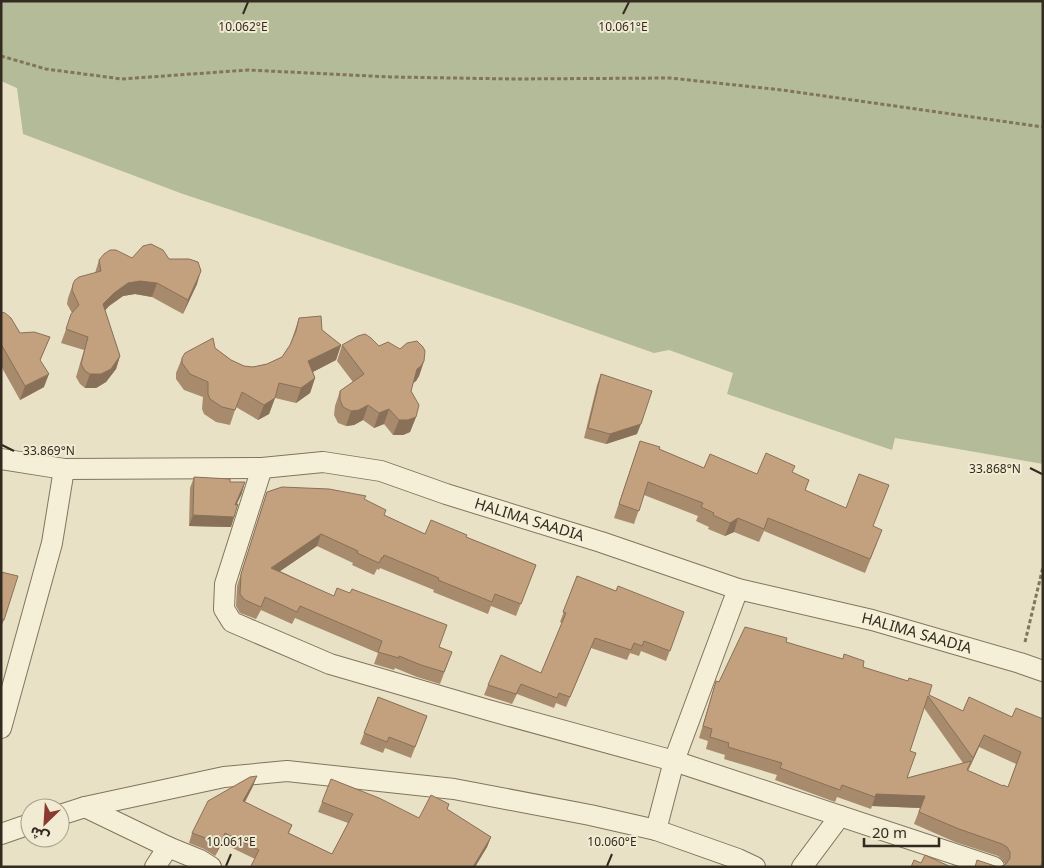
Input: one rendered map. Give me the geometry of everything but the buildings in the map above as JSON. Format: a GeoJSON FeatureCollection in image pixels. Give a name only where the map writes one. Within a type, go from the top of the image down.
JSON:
{"type":"FeatureCollection","features":[{"type":"Feature","properties":{"kind":"street","name":"HALIMA SAADIA"},"geometry":{"type":"LineString","coordinates":[[1,459],[64,468],[262,468],[323,462],[381,472],[601,542],[738,589],[872,620],[1043,670]]}},
{"type":"Feature","properties":{"kind":"street"},"geometry":{"type":"LineString","coordinates":[[1,728],[52,543],[64,468]]}},
{"type":"Feature","properties":{"kind":"street"},"geometry":{"type":"LineString","coordinates":[[262,468],[225,584],[224,609],[232,622],[330,664],[674,761],[994,867]]}},
{"type":"Feature","properties":{"kind":"street"},"geometry":{"type":"LineString","coordinates":[[656,830],[674,761],[738,589]]}},
{"type":"Feature","properties":{"kind":"street"},"geometry":{"type":"LineString","coordinates":[[70,812],[86,806],[224,778],[287,771],[454,789],[590,815],[656,830],[738,859],[755,867]]}},
{"type":"Feature","properties":{"kind":"street"},"geometry":{"type":"LineString","coordinates":[[86,806],[211,867]]}},
{"type":"Feature","properties":{"kind":"street"},"geometry":{"type":"LineString","coordinates":[[802,867],[840,816]]}},
{"type":"Feature","properties":{"kind":"street"},"geometry":{"type":"LineString","coordinates":[[1,834],[20,827]]}},
{"type":"Feature","properties":{"kind":"street"},"geometry":{"type":"LineString","coordinates":[[155,867],[168,847]]}},
{"type":"Feature","properties":{"kind":"path"},"geometry":{"type":"LineString","coordinates":[[1,56],[46,69],[122,79],[248,70],[391,77],[515,79],[670,78],[791,92],[1043,127]]}},
{"type":"Feature","properties":{"kind":"path"},"geometry":{"type":"LineString","coordinates":[[1020,663],[1043,567]]}},
{"type":"Feature","properties":{"kind":"green space"},"geometry":{"type":"Polygon","coordinates":[[[1,1],[1043,1],[1043,464],[895,438],[892,450],[727,394],[733,373],[669,350],[654,353],[523,307],[183,194],[23,134],[17,88],[1,81],[1,1]]]}}]}
